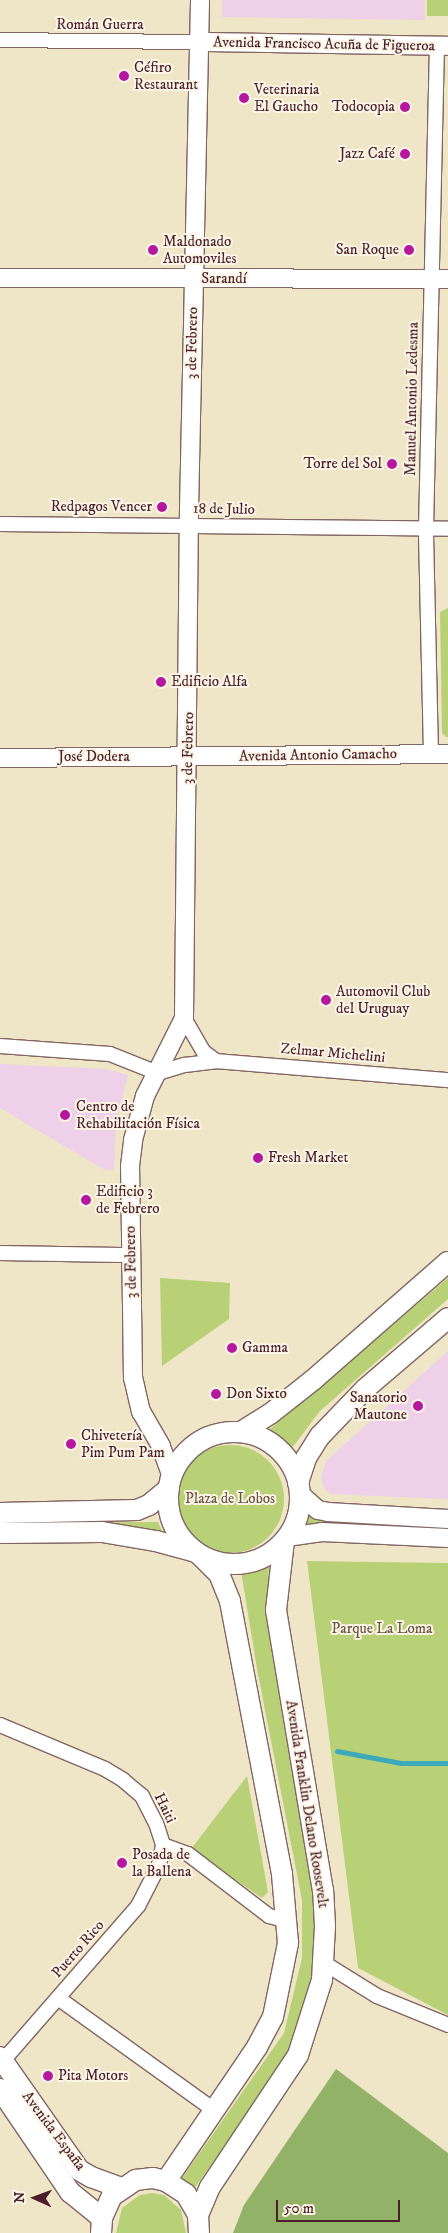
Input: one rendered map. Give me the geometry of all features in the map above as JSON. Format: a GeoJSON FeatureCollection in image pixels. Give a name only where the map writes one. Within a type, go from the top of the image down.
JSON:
{"type":"FeatureCollection","features":[{"type":"Feature","properties":{"kind":"main road"},"geometry":{"type":"LineString","coordinates":[[241,1432],[270,1414],[313,1380],[448,1262]]}},
{"type":"Feature","properties":{"kind":"main road"},"geometry":{"type":"LineString","coordinates":[[0,1533],[102,1532],[156,1541],[218,1562],[236,1564],[254,1561],[270,1553],[285,1539],[298,1512],[299,1488],[306,1458],[320,1436],[365,1389],[448,1318]]}},
{"type":"Feature","properties":{"kind":"main road"},"geometry":{"type":"LineString","coordinates":[[0,1513],[137,1510],[149,1505],[170,1483],[186,1452],[200,1441],[220,1433],[241,1432],[271,1443],[283,1454],[299,1488]]}},
{"type":"Feature","properties":{"kind":"main road"},"geometry":{"type":"LineString","coordinates":[[166,2180],[257,2047],[273,2017],[286,1961],[288,1921],[230,1601],[219,1574],[184,1541],[172,1521],[170,1483]]}},
{"type":"Feature","properties":{"kind":"main road","name":"Avenida Franklin Delano Roosevelt"},"geometry":{"type":"LineString","coordinates":[[199,2224],[210,2187],[298,2056],[322,1980],[324,1963],[323,1891],[276,1610],[285,1539]]}},
{"type":"Feature","properties":{"kind":"main road","name":"Avenida España"},"geometry":{"type":"LineString","coordinates":[[1,2061],[79,2170],[91,2178],[121,2188]]}},
{"type":"Feature","properties":{"kind":"main road","name":"Avenida España"},"geometry":{"type":"LineString","coordinates":[[0,2088],[70,2192],[102,2226]]}},
{"type":"Feature","properties":{"kind":"main road"},"geometry":{"type":"LineString","coordinates":[[102,2226],[112,2196],[121,2188],[136,2180],[166,2180],[186,2194],[199,2224]]}},
{"type":"Feature","properties":{"kind":"street","name":"3 de Febrero"},"geometry":{"type":"LineString","coordinates":[[170,1483],[164,1451],[145,1421],[135,1393],[130,1255],[133,1140],[145,1096],[184,1018],[189,524],[200,0]]}},
{"type":"Feature","properties":{"kind":"street","name":"Román Guerra"},"geometry":{"type":"LineString","coordinates":[[0,40],[199,42]]}},
{"type":"Feature","properties":{"kind":"street","name":"Avenida Francisco Acuña de Figueroa"},"geometry":{"type":"LineString","coordinates":[[199,42],[442,46]]}},
{"type":"Feature","properties":{"kind":"street","name":"Manuel Antonio Ledesma"},"geometry":{"type":"LineString","coordinates":[[440,754],[426,529],[430,279],[442,46]]}},
{"type":"Feature","properties":{"kind":"street","name":"Sarandí"},"geometry":{"type":"LineString","coordinates":[[0,278],[448,279]]}},
{"type":"Feature","properties":{"kind":"street","name":"18 de Julio"},"geometry":{"type":"LineString","coordinates":[[0,524],[189,524],[448,529]]}},
{"type":"Feature","properties":{"kind":"street","name":"Avenida Antonio Camacho"},"geometry":{"type":"LineString","coordinates":[[188,757],[440,754]]}},
{"type":"Feature","properties":{"kind":"street","name":"José Dodera"},"geometry":{"type":"LineString","coordinates":[[0,758],[188,757]]}},
{"type":"Feature","properties":{"kind":"street"},"geometry":{"type":"LineString","coordinates":[[184,1018],[204,1052],[216,1061]]}},
{"type":"Feature","properties":{"kind":"street"},"geometry":{"type":"LineString","coordinates":[[0,1046],[110,1054],[158,1073]]}},
{"type":"Feature","properties":{"kind":"street","name":"Zelmar Michelini"},"geometry":{"type":"LineString","coordinates":[[158,1073],[185,1065],[216,1061],[448,1080]]}},
{"type":"Feature","properties":{"kind":"street"},"geometry":{"type":"LineString","coordinates":[[0,1253],[130,1255]]}},
{"type":"Feature","properties":{"kind":"street"},"geometry":{"type":"LineString","coordinates":[[299,1488],[318,1510],[448,1519]]}},
{"type":"Feature","properties":{"kind":"street"},"geometry":{"type":"LineString","coordinates":[[285,1539],[322,1532],[448,1538]]}},
{"type":"Feature","properties":{"kind":"street","name":"Haiti"},"geometry":{"type":"LineString","coordinates":[[0,1725],[104,1768],[124,1780],[142,1796],[156,1823],[163,1846],[188,1854],[269,1916],[288,1921]]}},
{"type":"Feature","properties":{"kind":"street","name":"Puerto Rico"},"geometry":{"type":"LineString","coordinates":[[1,2061],[138,1906],[158,1865],[163,1846]]}},
{"type":"Feature","properties":{"kind":"street"},"geometry":{"type":"LineString","coordinates":[[324,1963],[377,1996],[448,2025]]}},
{"type":"Feature","properties":{"kind":"street"},"geometry":{"type":"LineString","coordinates":[[58,1998],[214,2110]]}},
{"type":"Feature","properties":{"kind":"shaded area"},"geometry":{"type":"Polygon","coordinates":[[[222,0],[425,0],[425,20],[222,17],[222,0]]]}},
{"type":"Feature","properties":{"kind":"shaded area","name":"Centro de Rehabilitación Física"},"geometry":{"type":"Polygon","coordinates":[[[0,1064],[106,1069],[128,1075],[116,1122],[114,1169],[105,1170],[0,1108],[0,1064]]]}},
{"type":"Feature","properties":{"kind":"shaded area","name":"Sanatorio Mautone"},"geometry":{"type":"Polygon","coordinates":[[[448,1351],[448,1499],[331,1494],[325,1490],[321,1479],[326,1461],[448,1351]]]}},
{"type":"Feature","properties":{"kind":"green space"},"geometry":{"type":"Polygon","coordinates":[[[427,0],[448,0],[448,16],[427,16],[427,0]]]}},
{"type":"Feature","properties":{"kind":"green space"},"geometry":{"type":"Polygon","coordinates":[[[448,608],[448,737],[446,737],[442,733],[440,612],[448,608]]]}},
{"type":"Feature","properties":{"kind":"green space"},"geometry":{"type":"Polygon","coordinates":[[[160,1278],[230,1283],[229,1319],[162,1366],[160,1278]]]}},
{"type":"Feature","properties":{"kind":"green space"},"geometry":{"type":"Polygon","coordinates":[[[448,1278],[448,1299],[320,1411],[289,1452],[265,1433],[448,1278]]]}},
{"type":"Feature","properties":{"kind":"green space","name":"Plaza de Lobos"},"geometry":{"type":"Polygon","coordinates":[[[230,1445],[251,1449],[268,1461],[280,1478],[284,1499],[280,1520],[268,1537],[251,1549],[230,1553],[209,1549],[192,1537],[180,1520],[176,1499],[180,1478],[192,1461],[209,1449],[230,1445]]]}},
{"type":"Feature","properties":{"kind":"green space"},"geometry":{"type":"Polygon","coordinates":[[[304,1510],[320,1516],[448,1525],[448,1530],[300,1524],[304,1510]]]}},
{"type":"Feature","properties":{"kind":"green space"},"geometry":{"type":"Polygon","coordinates":[[[158,1522],[164,1536],[0,1523],[158,1522]]]}},
{"type":"Feature","properties":{"kind":"green space"},"geometry":{"type":"Polygon","coordinates":[[[269,1561],[267,1614],[316,1902],[316,1958],[297,2036],[268,2084],[194,2189],[182,2178],[284,2033],[302,1958],[302,1900],[257,1669],[241,1571],[256,1569],[269,1561]]]}},
{"type":"Feature","properties":{"kind":"green space","name":"Parque La Loma"},"geometry":{"type":"Polygon","coordinates":[[[307,1561],[448,1563],[448,2015],[358,1968],[307,1561]]]}},
{"type":"Feature","properties":{"kind":"green space"},"geometry":{"type":"Polygon","coordinates":[[[247,1776],[268,1892],[262,1898],[191,1849],[247,1776]]]}},
{"type":"Feature","properties":{"kind":"green space"},"geometry":{"type":"Polygon","coordinates":[[[336,2069],[448,2153],[448,2233],[233,2233],[244,2205],[336,2069]]]}},
{"type":"Feature","properties":{"kind":"green space"},"geometry":{"type":"Polygon","coordinates":[[[152,2193],[164,2195],[181,2210],[186,2233],[116,2233],[122,2208],[140,2195],[152,2193]]]}},
{"type":"Feature","properties":{"kind":"waterway"},"geometry":{"type":"LineString","coordinates":[[337,1751],[401,1763],[448,1763]]}},
{"type":"Feature","properties":{"kind":"place","name":"Céfiro Restaurant"},"geometry":{"type":"Point","coordinates":[124,76]}},
{"type":"Feature","properties":{"kind":"place","name":"Veterinaria El Gaucho"},"geometry":{"type":"Point","coordinates":[244,98]}},
{"type":"Feature","properties":{"kind":"place","name":"Todocopia"},"geometry":{"type":"Point","coordinates":[405,107]}},
{"type":"Feature","properties":{"kind":"place","name":"Jazz Café"},"geometry":{"type":"Point","coordinates":[405,154]}},
{"type":"Feature","properties":{"kind":"place","name":"Maldonado Automoviles"},"geometry":{"type":"Point","coordinates":[153,250]}},
{"type":"Feature","properties":{"kind":"place","name":"San Roque"},"geometry":{"type":"Point","coordinates":[409,250]}},
{"type":"Feature","properties":{"kind":"place","name":"Torre del Sol"},"geometry":{"type":"Point","coordinates":[392,464]}},
{"type":"Feature","properties":{"kind":"place","name":"Redpagos Vencer"},"geometry":{"type":"Point","coordinates":[162,507]}},
{"type":"Feature","properties":{"kind":"place","name":"Edificio Alfa"},"geometry":{"type":"Point","coordinates":[161,682]}},
{"type":"Feature","properties":{"kind":"place","name":"Automovil Club del Uruguay"},"geometry":{"type":"Point","coordinates":[326,1000]}},
{"type":"Feature","properties":{"kind":"place","name":"Centro de Rehabilitación Física"},"geometry":{"type":"Point","coordinates":[65,1115]}},
{"type":"Feature","properties":{"kind":"place","name":"Fresh Market"},"geometry":{"type":"Point","coordinates":[258,1158]}},
{"type":"Feature","properties":{"kind":"place","name":"Edificio 3 de Febrero"},"geometry":{"type":"Point","coordinates":[86,1200]}},
{"type":"Feature","properties":{"kind":"place","name":"Gamma"},"geometry":{"type":"Point","coordinates":[232,1348]}},
{"type":"Feature","properties":{"kind":"place","name":"Don Sixto"},"geometry":{"type":"Point","coordinates":[216,1394]}},
{"type":"Feature","properties":{"kind":"place","name":"Sanatorio Mautone"},"geometry":{"type":"Point","coordinates":[418,1406]}},
{"type":"Feature","properties":{"kind":"place","name":"Chivetería Pim Pum Pam"},"geometry":{"type":"Point","coordinates":[71,1444]}},
{"type":"Feature","properties":{"kind":"place","name":"Posada de la Ballena"},"geometry":{"type":"Point","coordinates":[122,1863]}},
{"type":"Feature","properties":{"kind":"place","name":"Pita Motors"},"geometry":{"type":"Point","coordinates":[48,2076]}}]}
